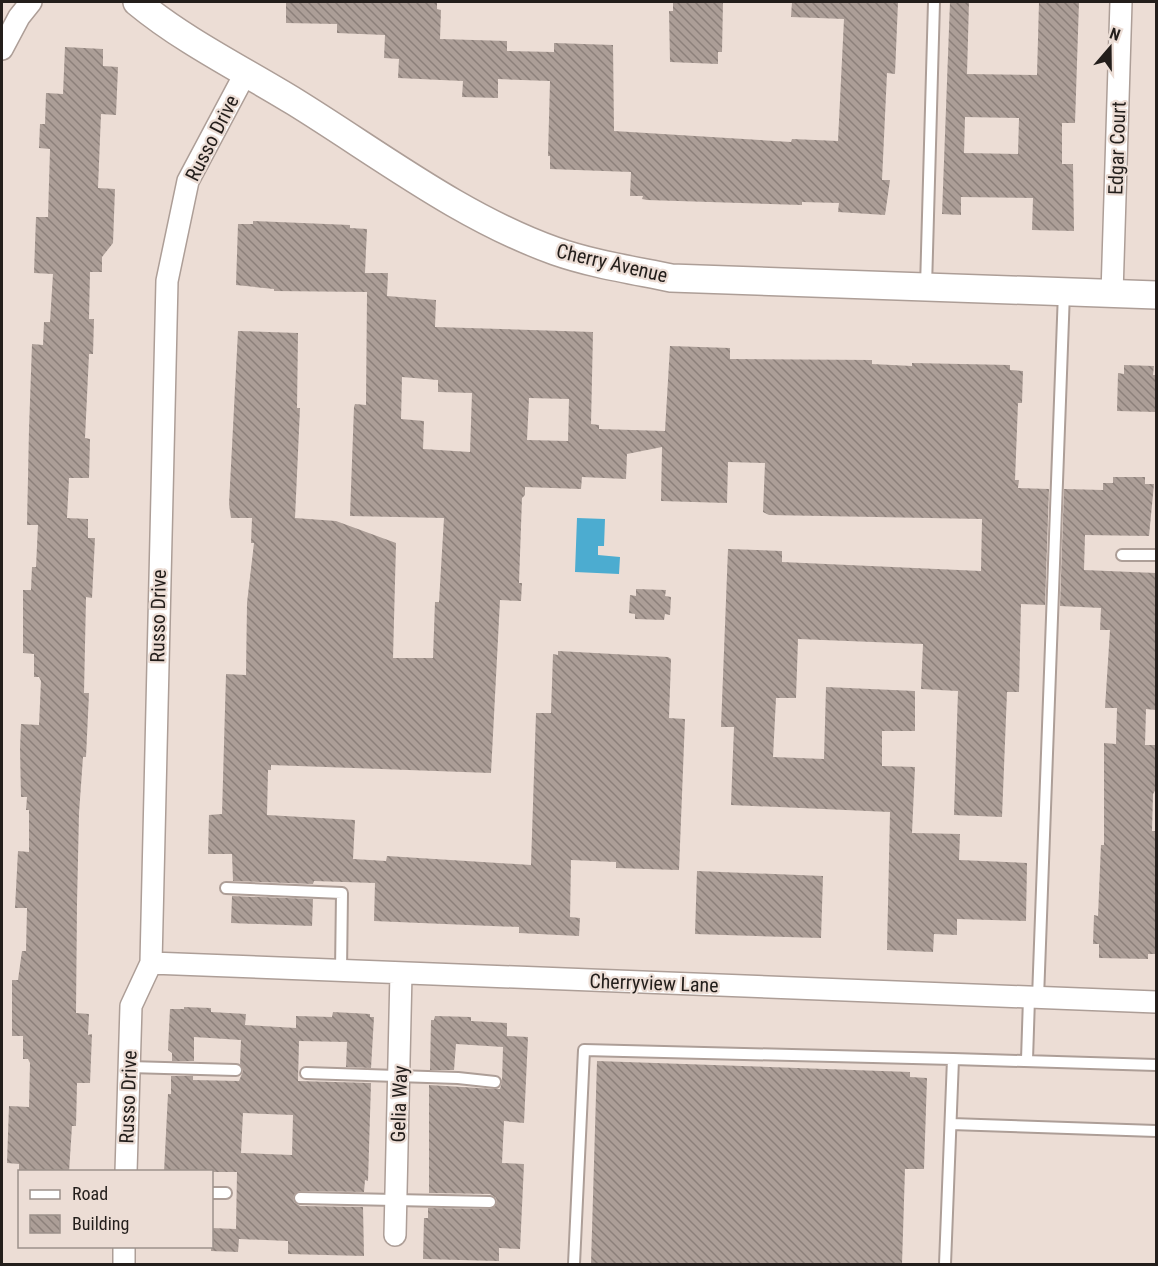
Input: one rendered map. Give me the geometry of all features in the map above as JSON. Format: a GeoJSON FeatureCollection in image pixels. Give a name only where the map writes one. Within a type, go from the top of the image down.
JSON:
{"type":"FeatureCollection","features":[{"type":"Feature","properties":{"kind":"street"},"geometry":{"type":"LineString","coordinates":[[2,49],[19,17],[31,2]]}},
{"type":"Feature","properties":{"kind":"street","name":"Edgar Court"},"geometry":{"type":"LineString","coordinates":[[1112,294],[1121,2]]}},
{"type":"Feature","properties":{"kind":"street","name":"Cherry Avenue"},"geometry":{"type":"LineString","coordinates":[[144,4],[246,72],[485,219],[556,252],[609,266],[671,278],[1156,295]]}},
{"type":"Feature","properties":{"kind":"street","name":"Russo Drive"},"geometry":{"type":"LineString","coordinates":[[126,1170],[131,1006],[151,963],[167,281],[188,181],[246,72]]}},
{"type":"Feature","properties":{"kind":"street","name":"Cherryview Lane"},"geometry":{"type":"LineString","coordinates":[[151,963],[1156,1002]]}},
{"type":"Feature","properties":{"kind":"street","name":"Gelia Way"},"geometry":{"type":"LineString","coordinates":[[395,1234],[401,973]]}},
{"type":"Feature","properties":{"kind":"street"},"geometry":{"type":"LineString","coordinates":[[124,1248],[124,1264]]}},
{"type":"Feature","properties":{"kind":"lane"},"geometry":{"type":"LineString","coordinates":[[926,288],[934,2]]}},
{"type":"Feature","properties":{"kind":"lane"},"geometry":{"type":"LineString","coordinates":[[1027,1060],[1033,998],[1064,292]]}},
{"type":"Feature","properties":{"kind":"lane"},"geometry":{"type":"LineString","coordinates":[[1122,555],[1156,555]]}},
{"type":"Feature","properties":{"kind":"lane"},"geometry":{"type":"LineString","coordinates":[[226,888],[342,893],[341,971]]}},
{"type":"Feature","properties":{"kind":"lane"},"geometry":{"type":"LineString","coordinates":[[574,1264],[584,1050],[1156,1065]]}},
{"type":"Feature","properties":{"kind":"lane"},"geometry":{"type":"LineString","coordinates":[[945,1264],[952,1059]]}},
{"type":"Feature","properties":{"kind":"lane"},"geometry":{"type":"LineString","coordinates":[[129,1067],[236,1070]]}},
{"type":"Feature","properties":{"kind":"lane"},"geometry":{"type":"LineString","coordinates":[[306,1072],[458,1078],[495,1082]]}},
{"type":"Feature","properties":{"kind":"lane"},"geometry":{"type":"LineString","coordinates":[[951,1124],[1156,1131]]}},
{"type":"Feature","properties":{"kind":"lane"},"geometry":{"type":"LineString","coordinates":[[213,1193],[225,1193]]}},
{"type":"Feature","properties":{"kind":"lane"},"geometry":{"type":"LineString","coordinates":[[300,1198],[490,1202]]}},
{"type":"Feature","properties":{"kind":"water"},"geometry":{"type":"Polygon","coordinates":[[[577,518],[605,519],[604,546],[598,546],[598,555],[620,557],[619,574],[575,572],[577,518]]]}},
{"type":"Feature","properties":{"kind":"building"},"geometry":{"type":"Polygon","coordinates":[[[286,2],[437,2],[437,9],[441,10],[440,39],[507,41],[507,51],[554,52],[554,43],[613,45],[614,131],[791,142],[792,139],[838,141],[844,19],[791,17],[792,2],[898,2],[895,74],[887,73],[882,180],[890,180],[885,215],[838,212],[839,203],[802,202],[802,205],[647,200],[642,199],[643,196],[630,196],[631,172],[550,169],[550,156],[548,156],[550,81],[498,79],[498,98],[462,97],[463,81],[398,78],[399,59],[384,58],[385,35],[337,33],[337,24],[286,23],[286,2]]]}},
{"type":"Feature","properties":{"kind":"building"},"geometry":{"type":"Polygon","coordinates":[[[673,2],[723,2],[722,52],[718,52],[718,64],[670,62],[669,11],[673,11],[673,2]]]}},
{"type":"Feature","properties":{"kind":"building"},"geometry":{"type":"Polygon","coordinates":[[[950,2],[969,2],[967,74],[1037,75],[1039,2],[1079,2],[1075,123],[1062,123],[1062,164],[1073,164],[1074,231],[1032,230],[1033,198],[961,197],[961,215],[942,214],[950,2]],[[965,117],[964,153],[1018,154],[1019,118],[965,117]]]}},
{"type":"Feature","properties":{"kind":"building"},"geometry":{"type":"Polygon","coordinates":[[[65,47],[103,49],[103,66],[118,67],[116,115],[101,114],[98,188],[115,189],[113,243],[102,257],[102,272],[90,272],[89,319],[94,319],[93,354],[89,354],[85,438],[90,439],[89,478],[69,478],[67,518],[88,519],[88,538],[95,538],[92,598],[86,597],[84,693],[89,693],[86,757],[83,757],[79,813],[77,903],[76,1013],[89,1014],[88,1035],[92,1034],[90,1083],[77,1083],[76,1126],[72,1126],[69,1170],[19,1170],[19,1164],[7,1163],[9,1106],[29,1107],[30,1063],[28,1059],[23,1059],[23,1036],[12,1036],[12,980],[18,980],[22,951],[26,951],[27,908],[15,908],[18,851],[29,852],[29,810],[26,810],[27,797],[21,797],[21,724],[39,725],[41,681],[39,677],[34,677],[34,654],[23,653],[23,590],[31,590],[32,567],[36,567],[38,525],[27,525],[32,344],[43,345],[44,322],[50,322],[53,274],[34,273],[36,217],[48,217],[50,149],[39,148],[40,124],[45,124],[46,93],[63,94],[65,47]]]}},
{"type":"Feature","properties":{"kind":"building"},"geometry":{"type":"Polygon","coordinates":[[[253,221],[350,225],[350,228],[367,229],[365,273],[388,273],[387,296],[436,300],[435,327],[593,332],[591,424],[599,425],[599,429],[665,431],[670,346],[730,348],[730,359],[872,360],[872,364],[912,366],[912,363],[1010,365],[1010,370],[1023,371],[1022,403],[1018,403],[1015,480],[1019,480],[1018,488],[1049,489],[1045,605],[1021,604],[1019,692],[1007,692],[1002,817],[954,815],[958,691],[921,689],[923,644],[798,639],[796,698],[776,698],[773,757],[824,759],[826,687],[915,691],[915,731],[882,731],[882,766],[915,767],[912,833],[960,834],[959,860],[1027,863],[1026,921],[957,919],[957,935],[934,934],[933,952],[887,950],[890,812],[731,805],[734,727],[721,727],[728,549],[782,551],[782,562],[981,571],[982,519],[769,515],[763,512],[765,463],[728,462],[727,503],[661,501],[662,447],[627,454],[626,479],[582,477],[581,489],[525,487],[525,495],[522,498],[519,583],[522,583],[521,601],[500,600],[491,773],[271,765],[271,770],[268,770],[267,815],[355,820],[353,859],[386,861],[387,856],[531,865],[536,713],[551,713],[553,654],[558,655],[558,651],[668,657],[671,659],[669,718],[685,719],[679,870],[616,868],[616,862],[571,860],[570,917],[580,918],[579,936],[519,933],[519,927],[374,921],[375,883],[314,881],[313,884],[233,881],[232,854],[208,854],[209,815],[222,814],[226,674],[246,675],[247,603],[254,543],[251,543],[252,518],[231,518],[229,504],[238,331],[298,333],[297,408],[300,408],[295,518],[336,521],[396,543],[393,658],[433,658],[435,602],[439,602],[444,518],[350,516],[354,407],[355,404],[366,405],[367,292],[274,291],[274,289],[236,285],[238,224],[253,224],[253,221]],[[402,377],[401,419],[424,421],[423,449],[470,452],[472,393],[438,392],[438,380],[402,377]],[[529,398],[527,440],[568,441],[569,399],[529,398]]]}},
{"type":"Feature","properties":{"kind":"building"},"geometry":{"type":"Polygon","coordinates":[[[1124,365],[1154,366],[1156,412],[1117,411],[1118,373],[1124,374],[1124,365]]]}},
{"type":"Feature","properties":{"kind":"building"},"geometry":{"type":"Polygon","coordinates":[[[1113,477],[1145,477],[1145,484],[1154,484],[1149,536],[1085,535],[1084,570],[1156,573],[1156,710],[1146,709],[1145,745],[1156,745],[1156,789],[1153,794],[1152,831],[1156,831],[1156,954],[1148,954],[1148,959],[1099,958],[1099,944],[1093,944],[1094,915],[1098,916],[1101,845],[1104,845],[1104,743],[1116,744],[1117,708],[1105,708],[1110,630],[1100,630],[1101,608],[1060,606],[1064,489],[1103,490],[1103,483],[1113,483],[1113,477]]]}},
{"type":"Feature","properties":{"kind":"building"},"geometry":{"type":"Polygon","coordinates":[[[636,589],[666,590],[665,596],[671,597],[670,615],[665,614],[664,620],[635,619],[635,614],[629,613],[630,595],[636,596],[636,589]]]}},
{"type":"Feature","properties":{"kind":"building"},"geometry":{"type":"Polygon","coordinates":[[[697,871],[823,876],[821,938],[695,934],[697,871]]]}},
{"type":"Feature","properties":{"kind":"building"},"geometry":{"type":"Polygon","coordinates":[[[232,896],[313,899],[312,926],[231,923],[232,896]]]}},
{"type":"Feature","properties":{"kind":"building"},"geometry":{"type":"Polygon","coordinates":[[[211,1008],[211,1012],[246,1014],[245,1025],[296,1028],[296,1016],[332,1017],[333,1012],[370,1014],[370,1017],[374,1017],[371,1068],[346,1067],[347,1042],[299,1041],[298,1081],[371,1083],[368,1181],[365,1180],[364,1192],[300,1191],[293,1197],[294,1202],[300,1206],[363,1207],[364,1256],[288,1254],[288,1241],[239,1239],[238,1252],[211,1251],[213,1228],[236,1229],[237,1172],[164,1170],[168,1094],[171,1094],[171,1076],[193,1076],[193,1080],[239,1081],[243,1071],[240,1064],[241,1040],[194,1037],[194,1061],[172,1061],[172,1053],[168,1050],[170,1009],[211,1008]],[[243,1113],[241,1153],[292,1155],[293,1115],[243,1113]]]}},
{"type":"Feature","properties":{"kind":"building"},"geometry":{"type":"Polygon","coordinates":[[[435,1016],[471,1017],[471,1021],[507,1023],[507,1036],[528,1037],[524,1123],[504,1121],[502,1163],[524,1164],[520,1249],[499,1248],[499,1261],[423,1259],[424,1218],[428,1218],[428,1208],[490,1209],[497,1203],[496,1198],[490,1194],[429,1193],[429,1085],[500,1089],[502,1082],[503,1047],[456,1044],[454,1070],[430,1070],[431,1020],[434,1020],[435,1016]]]}},
{"type":"Feature","properties":{"kind":"building"},"geometry":{"type":"Polygon","coordinates":[[[597,1061],[910,1072],[910,1077],[927,1078],[924,1169],[905,1169],[902,1264],[591,1264],[597,1061]]]}}]}
